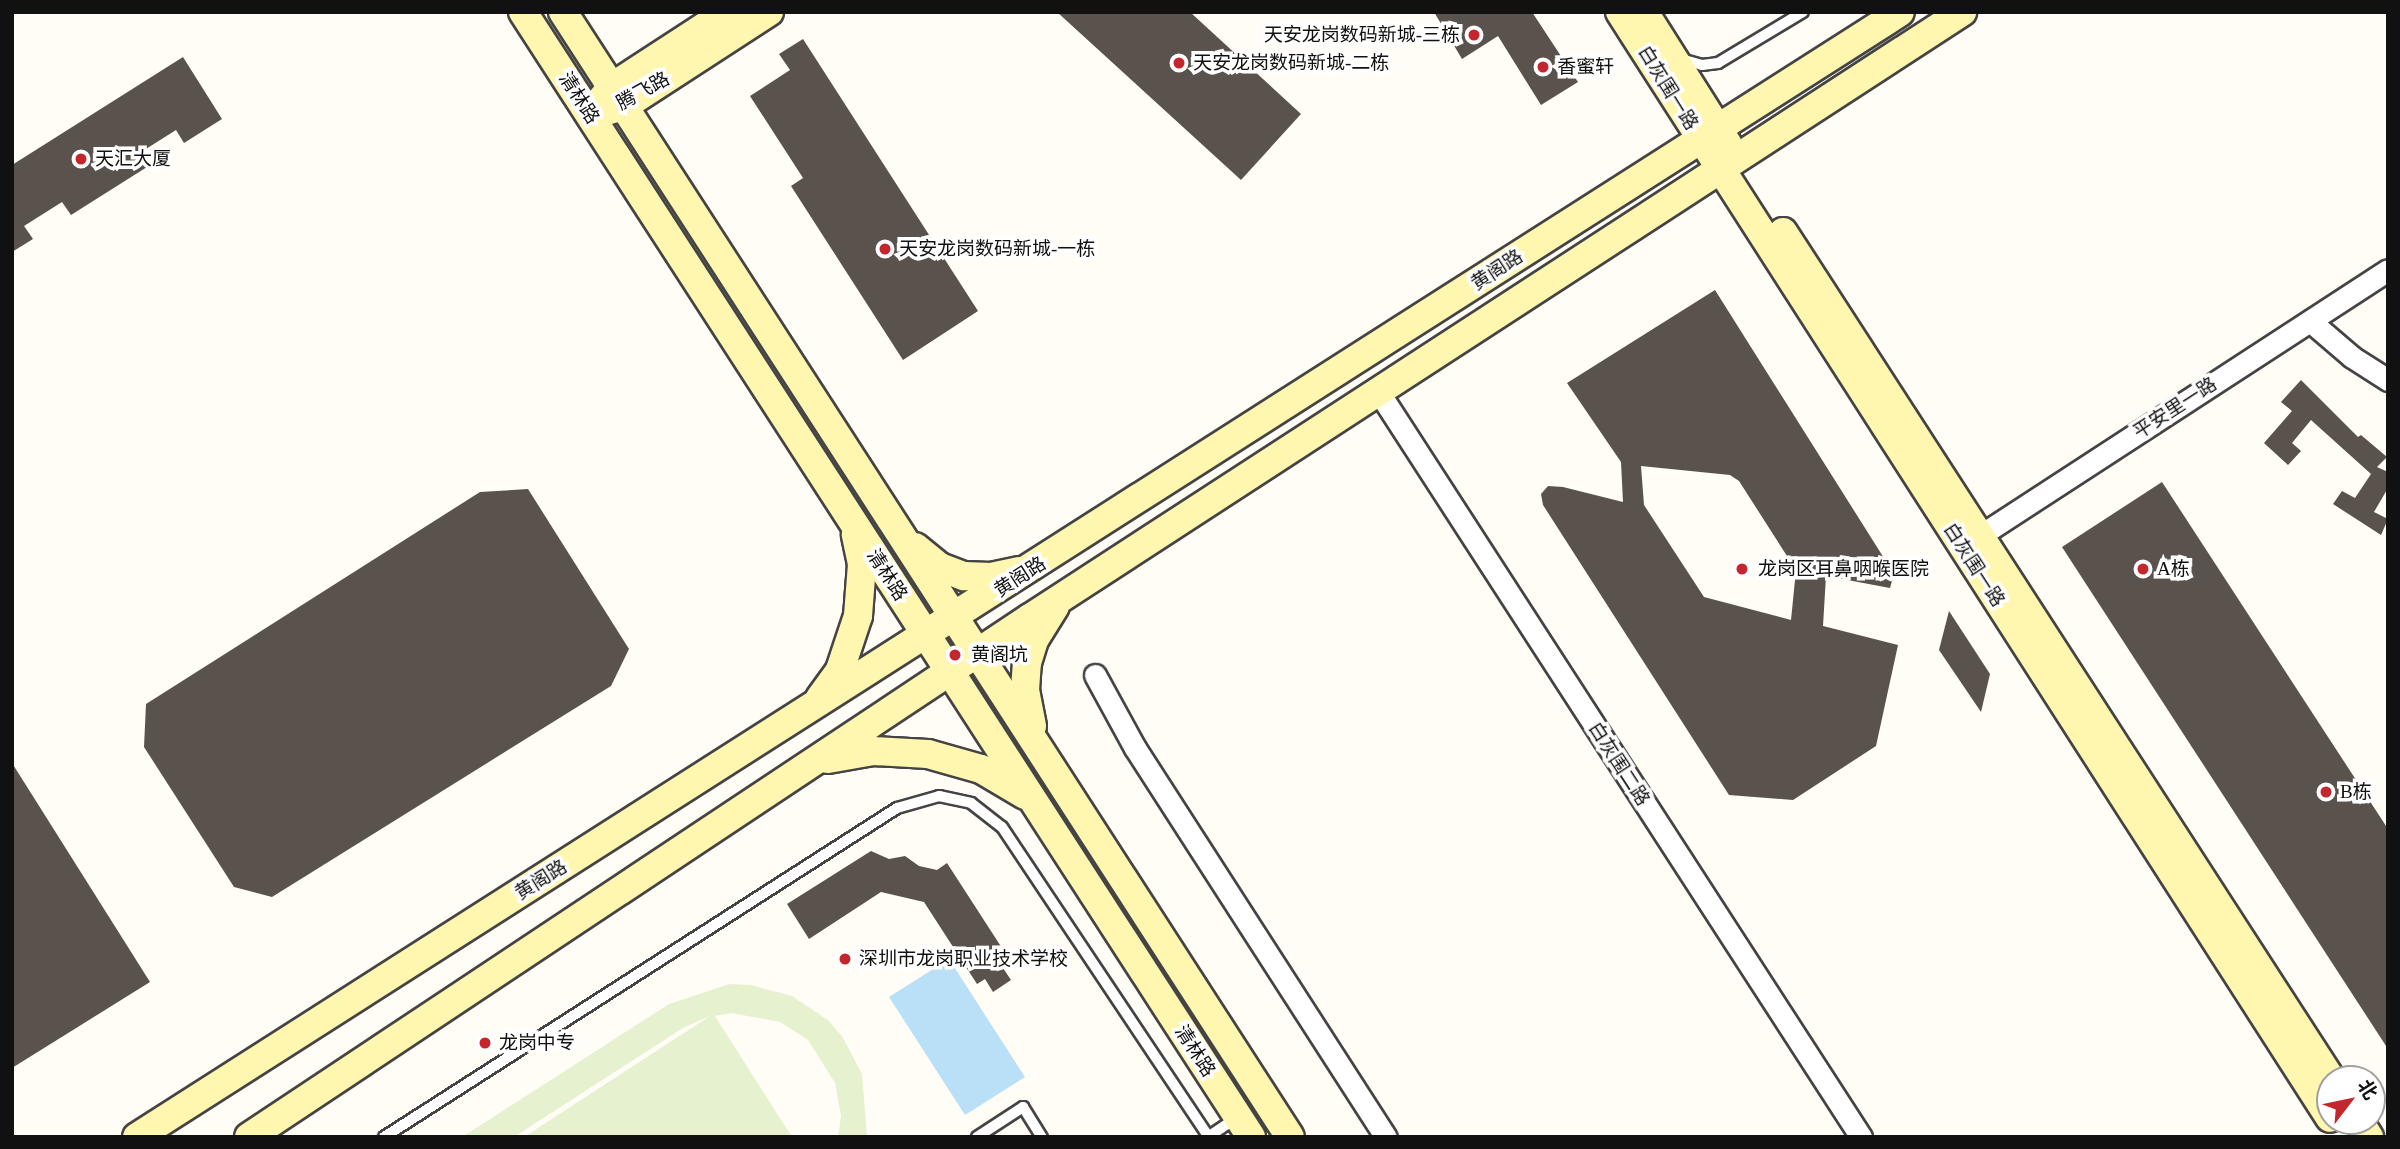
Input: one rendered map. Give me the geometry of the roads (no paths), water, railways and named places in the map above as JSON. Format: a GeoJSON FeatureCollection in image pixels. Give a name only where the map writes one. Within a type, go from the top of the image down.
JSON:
{"type":"FeatureCollection","features":[{"type":"Feature","properties":{"kind":"main road","name":"清林路"},"geometry":{"type":"LineString","coordinates":[[523,12],[1244,1127]]}},
{"type":"Feature","properties":{"kind":"main road","name":"清林路"},"geometry":{"type":"LineString","coordinates":[[563,12],[1290,1137]]}},
{"type":"Feature","properties":{"kind":"main road","name":"腾飞路"},"geometry":{"type":"LineString","coordinates":[[618,97],[727,12]]}},
{"type":"Feature","properties":{"kind":"main road","name":"腾飞路"},"geometry":{"type":"LineString","coordinates":[[590,114],[769,12]]}},
{"type":"Feature","properties":{"kind":"main road","name":"白灰围一路"},"geometry":{"type":"LineString","coordinates":[[1620,12],[1709,134],[1971,541],[2322,1065]]}},
{"type":"Feature","properties":{"kind":"main road","name":"白灰围一路"},"geometry":{"type":"LineString","coordinates":[[1644,12],[1669,53],[1709,134]]}},
{"type":"Feature","properties":{"kind":"main road","name":"黄阁路"},"geometry":{"type":"LineString","coordinates":[[137,1137],[927,636],[1900,12]]}},
{"type":"Feature","properties":{"kind":"main road","name":"黄阁路"},"geometry":{"type":"LineString","coordinates":[[249,1137],[977,653],[1962,12]]}},
{"type":"Feature","properties":{"kind":"main road"},"geometry":{"type":"LineString","coordinates":[[806,712],[840,670],[858,616],[862,564],[849,516]]}},
{"type":"Feature","properties":{"kind":"main road"},"geometry":{"type":"LineString","coordinates":[[897,528],[940,567],[964,576],[991,578],[1044,561]]}},
{"type":"Feature","properties":{"kind":"main road","name":"白灰围一路"},"geometry":{"type":"LineString","coordinates":[[1971,541],[2316,1096]]}},
{"type":"Feature","properties":{"kind":"main road"},"geometry":{"type":"LineString","coordinates":[[1041,751],[1030,721],[1027,663],[1048,614],[1066,595]]}},
{"type":"Feature","properties":{"kind":"main road"},"geometry":{"type":"LineString","coordinates":[[808,765],[873,751],[928,754],[981,769],[1033,801]]}},
{"type":"Feature","properties":{"kind":"main road"},"geometry":{"type":"LineString","coordinates":[[1122,938],[1150,920]]}},
{"type":"Feature","properties":{"kind":"street","name":"平安里一路"},"geometry":{"type":"LineString","coordinates":[[1971,541],[2388,270]]}},
{"type":"Feature","properties":{"kind":"street"},"geometry":{"type":"LineString","coordinates":[[2310,321],[2351,357],[2388,380]]}},
{"type":"Feature","properties":{"kind":"street","name":"白灰围二路"},"geometry":{"type":"LineString","coordinates":[[1378,391],[1861,1137]]}},
{"type":"Feature","properties":{"kind":"street"},"geometry":{"type":"LineString","coordinates":[[1095,675],[1135,748],[1387,1137]]}},
{"type":"Feature","properties":{"kind":"lane"},"geometry":{"type":"LineString","coordinates":[[1669,53],[1686,62],[1718,63],[1803,12]]}},
{"type":"Feature","properties":{"kind":"lane"},"geometry":{"type":"LineString","coordinates":[[384,1137],[897,808],[939,796],[971,803],[1002,827],[1208,1137],[1244,1127]]}},
{"type":"Feature","properties":{"kind":"lane"},"geometry":{"type":"LineString","coordinates":[[977,1137],[1023,1107],[1042,1137]]}},
{"type":"Feature","properties":{"kind":"water"},"geometry":{"type":"Polygon","coordinates":[[[949,959],[1025,1077],[965,1115],[889,997],[949,959]]]}},
{"type":"Feature","properties":{"kind":"place","name":"天安龙岗数码新城-三栋"},"geometry":{"type":"Point","coordinates":[1474,35]}},
{"type":"Feature","properties":{"kind":"place","name":"天安龙岗数码新城-二栋"},"geometry":{"type":"Point","coordinates":[1179,63]}},
{"type":"Feature","properties":{"kind":"place","name":"香蜜轩"},"geometry":{"type":"Point","coordinates":[1543,67]}},
{"type":"Feature","properties":{"kind":"place","name":"天汇大厦"},"geometry":{"type":"Point","coordinates":[81,159]}},
{"type":"Feature","properties":{"kind":"place","name":"天安龙岗数码新城-一栋"},"geometry":{"type":"Point","coordinates":[885,249]}},
{"type":"Feature","properties":{"kind":"place","name":"龙岗区耳鼻咽喉医院"},"geometry":{"type":"Point","coordinates":[1742,569]}},
{"type":"Feature","properties":{"kind":"place","name":"A栋"},"geometry":{"type":"Point","coordinates":[2143,569]}},
{"type":"Feature","properties":{"kind":"place","name":"黄阁坑"},"geometry":{"type":"Point","coordinates":[955,655]}},
{"type":"Feature","properties":{"kind":"place","name":"B栋"},"geometry":{"type":"Point","coordinates":[2326,792]}},
{"type":"Feature","properties":{"kind":"place","name":"深圳市龙岗职业技术学校"},"geometry":{"type":"Point","coordinates":[845,959]}},
{"type":"Feature","properties":{"kind":"place","name":"龙岗中专"},"geometry":{"type":"Point","coordinates":[485,1043]}}]}
